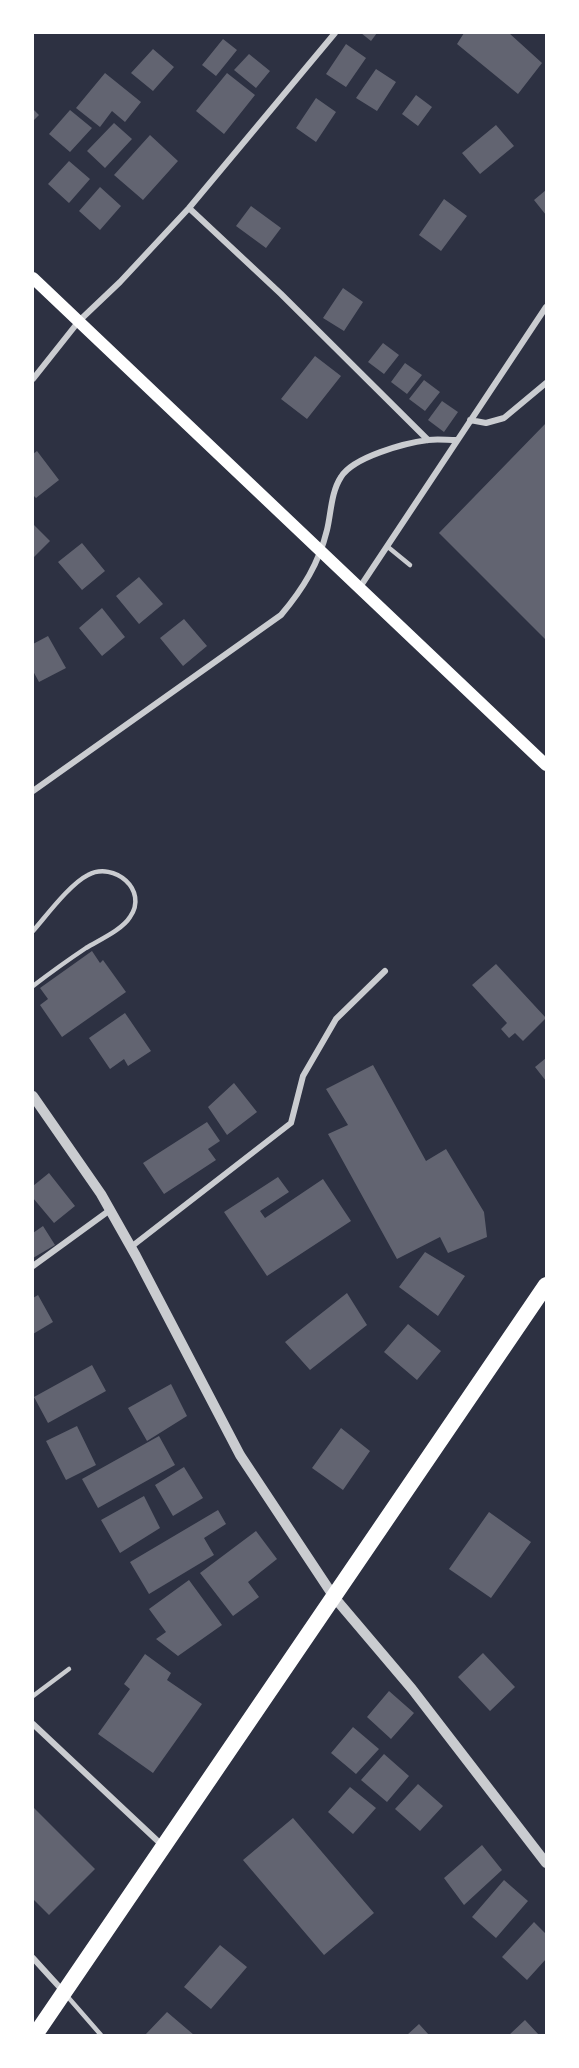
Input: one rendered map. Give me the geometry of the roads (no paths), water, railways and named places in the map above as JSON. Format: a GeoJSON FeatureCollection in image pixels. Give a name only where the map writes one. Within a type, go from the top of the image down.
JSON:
{"type":"FeatureCollection","features":[{"type":"Feature","properties":{"kind":"highway"},"geometry":{"type":"LineString","coordinates":[[35,2035],[546,1285]]}},
{"type":"Feature","properties":{"kind":"main road"},"geometry":{"type":"LineString","coordinates":[[33,278],[546,765]]}},
{"type":"Feature","properties":{"kind":"street"},"geometry":{"type":"LineString","coordinates":[[33,379],[79,321],[120,282],[189,208],[335,33]]}},
{"type":"Feature","properties":{"kind":"street"},"geometry":{"type":"LineString","coordinates":[[189,208],[281,294],[428,440]]}},
{"type":"Feature","properties":{"kind":"street"},"geometry":{"type":"LineString","coordinates":[[359,588],[546,307]]}},
{"type":"Feature","properties":{"kind":"street"},"geometry":{"type":"LineString","coordinates":[[470,420],[486,423],[504,418],[546,383]]}},
{"type":"Feature","properties":{"kind":"street"},"geometry":{"type":"LineString","coordinates":[[33,791],[281,615],[301,591],[316,566],[334,493],[340,477],[352,465],[376,453],[428,440],[456,440]]}},
{"type":"Feature","properties":{"kind":"street"},"geometry":{"type":"LineString","coordinates":[[131,1247],[291,1123],[303,1076],[336,1019],[385,971]]}},
{"type":"Feature","properties":{"kind":"street"},"geometry":{"type":"LineString","coordinates":[[33,1096],[101,1194],[240,1455],[334,1597],[412,1689],[546,1863]]}},
{"type":"Feature","properties":{"kind":"street"},"geometry":{"type":"LineString","coordinates":[[33,1266],[110,1210]]}},
{"type":"Feature","properties":{"kind":"street"},"geometry":{"type":"LineString","coordinates":[[33,1724],[163,1846]]}},
{"type":"Feature","properties":{"kind":"street"},"geometry":{"type":"LineString","coordinates":[[33,1958],[63,1992]]}},
{"type":"Feature","properties":{"kind":"lane"},"geometry":{"type":"LineString","coordinates":[[388,547],[410,565]]}},
{"type":"Feature","properties":{"kind":"lane"},"geometry":{"type":"LineString","coordinates":[[33,931],[78,882],[89,874],[102,872],[117,874],[129,882],[135,893],[136,905],[124,925],[83,950],[33,986]]}},
{"type":"Feature","properties":{"kind":"lane"},"geometry":{"type":"LineString","coordinates":[[33,1696],[69,1669]]}},
{"type":"Feature","properties":{"kind":"lane"},"geometry":{"type":"LineString","coordinates":[[63,1992],[101,2035]]}}]}
